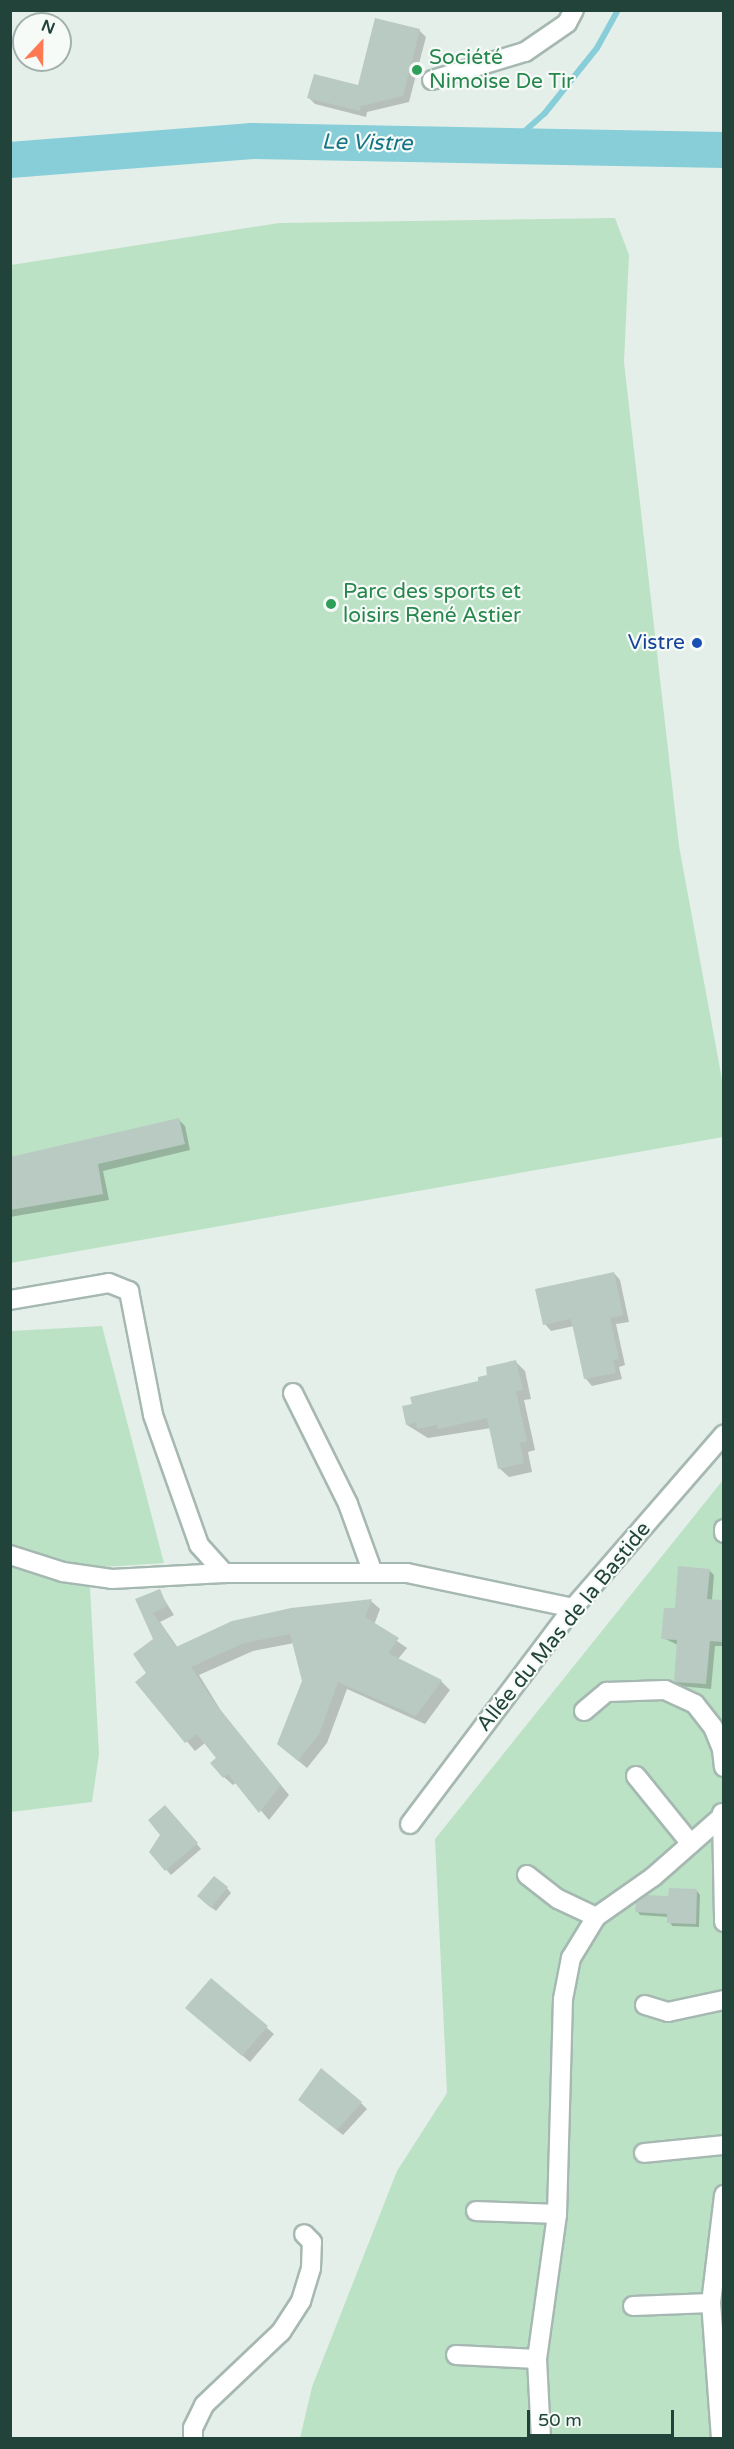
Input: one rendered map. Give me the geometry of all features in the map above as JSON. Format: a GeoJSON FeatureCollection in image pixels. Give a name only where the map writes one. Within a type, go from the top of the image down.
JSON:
{"type":"FeatureCollection","features":[{"type":"Feature","properties":{"kind":"street"},"geometry":{"type":"LineString","coordinates":[[432,80],[525,52],[567,23],[574,10]]}},
{"type":"Feature","properties":{"kind":"street"},"geometry":{"type":"LineString","coordinates":[[10,1300],[109,1283],[129,1291],[153,1415],[199,1545],[224,1574]]}},
{"type":"Feature","properties":{"kind":"street"},"geometry":{"type":"LineString","coordinates":[[294,1394],[348,1504],[373,1574]]}},
{"type":"Feature","properties":{"kind":"street","name":"Allée du Mas de la Bastide"},"geometry":{"type":"LineString","coordinates":[[410,1824],[573,1608],[723,1434]]}},
{"type":"Feature","properties":{"kind":"street"},"geometry":{"type":"LineString","coordinates":[[10,1555],[63,1572],[112,1579],[224,1574],[407,1573],[573,1608]]}},
{"type":"Feature","properties":{"kind":"street"},"geometry":{"type":"LineString","coordinates":[[584,1711],[607,1692],[633,1688],[664,1690],[695,1704],[713,1727],[723,1749],[723,1767]]}},
{"type":"Feature","properties":{"kind":"street"},"geometry":{"type":"LineString","coordinates":[[636,1776],[691,1844]]}},
{"type":"Feature","properties":{"kind":"street"},"geometry":{"type":"LineString","coordinates":[[541,2439],[537,2359],[557,2214],[563,1999],[570,1958],[596,1917],[691,1844],[722,1813]]}},
{"type":"Feature","properties":{"kind":"street"},"geometry":{"type":"LineString","coordinates":[[722,1813],[723,1922]]}},
{"type":"Feature","properties":{"kind":"street"},"geometry":{"type":"LineString","coordinates":[[527,1875],[558,1899],[596,1917]]}},
{"type":"Feature","properties":{"kind":"street"},"geometry":{"type":"LineString","coordinates":[[645,2005],[668,2013],[723,2000]]}},
{"type":"Feature","properties":{"kind":"street"},"geometry":{"type":"LineString","coordinates":[[644,2153],[723,2145]]}},
{"type":"Feature","properties":{"kind":"street"},"geometry":{"type":"LineString","coordinates":[[721,2439],[711,2303],[723,2195]]}},
{"type":"Feature","properties":{"kind":"street"},"geometry":{"type":"LineString","coordinates":[[476,2211],[557,2214]]}},
{"type":"Feature","properties":{"kind":"street"},"geometry":{"type":"LineString","coordinates":[[193,2439],[193,2428],[204,2405],[281,2332],[301,2301],[311,2268],[312,2242],[304,2234]]}},
{"type":"Feature","properties":{"kind":"street"},"geometry":{"type":"LineString","coordinates":[[633,2306],[711,2303]]}},
{"type":"Feature","properties":{"kind":"street"},"geometry":{"type":"LineString","coordinates":[[456,2355],[537,2359]]}},
{"type":"Feature","properties":{"kind":"green space","name":"Parc des sports et loisirs René Astier"},"geometry":{"type":"Polygon","coordinates":[[[615,218],[629,255],[624,362],[679,846],[723,1085],[723,1137],[11,1263],[11,265],[279,223],[615,218]]]}},
{"type":"Feature","properties":{"kind":"green space"},"geometry":{"type":"Polygon","coordinates":[[[102,1326],[164,1563],[89,1568],[99,1754],[92,1802],[11,1812],[11,1331],[102,1326]]]}},
{"type":"Feature","properties":{"kind":"green space"},"geometry":{"type":"Polygon","coordinates":[[[723,1480],[723,2438],[300,2438],[312,2387],[397,2171],[447,2093],[435,1839],[723,1480]]]}},
{"type":"Feature","properties":{"kind":"building"},"geometry":{"type":"Polygon","coordinates":[[[375,18],[420,29],[403,96],[361,106],[360,111],[307,98],[314,74],[358,85],[375,18]]]}},
{"type":"Feature","properties":{"kind":"building"},"geometry":{"type":"Polygon","coordinates":[[[179,1118],[185,1144],[98,1164],[103,1194],[10,1210],[10,1157],[179,1118]]]}},
{"type":"Feature","properties":{"kind":"building"},"geometry":{"type":"Polygon","coordinates":[[[614,1272],[623,1315],[610,1318],[619,1359],[613,1360],[616,1373],[584,1379],[571,1319],[543,1325],[535,1289],[614,1272]]]}},
{"type":"Feature","properties":{"kind":"building"},"geometry":{"type":"Polygon","coordinates":[[[516,1360],[523,1390],[516,1391],[527,1441],[520,1443],[524,1463],[498,1469],[487,1418],[438,1429],[437,1425],[417,1429],[416,1423],[406,1425],[402,1406],[412,1404],[410,1397],[478,1381],[478,1377],[487,1375],[486,1367],[516,1360]]]}},
{"type":"Feature","properties":{"kind":"building"},"geometry":{"type":"Polygon","coordinates":[[[678,1566],[710,1569],[707,1599],[723,1600],[723,1642],[710,1641],[706,1684],[674,1682],[677,1640],[661,1639],[664,1608],[675,1608],[678,1566]]]}},
{"type":"Feature","properties":{"kind":"building"},"geometry":{"type":"Polygon","coordinates":[[[160,1589],[167,1606],[153,1613],[176,1647],[232,1621],[291,1608],[372,1599],[365,1617],[399,1638],[388,1653],[442,1680],[416,1716],[338,1682],[319,1734],[298,1761],[277,1744],[302,1681],[290,1634],[244,1643],[191,1667],[215,1703],[281,1785],[259,1813],[228,1774],[223,1778],[210,1763],[216,1758],[197,1734],[185,1743],[135,1682],[146,1673],[133,1654],[153,1639],[135,1599],[160,1589]]]}},
{"type":"Feature","properties":{"kind":"building"},"geometry":{"type":"Polygon","coordinates":[[[165,1805],[198,1843],[165,1871],[149,1852],[160,1835],[148,1820],[165,1805]]]}},
{"type":"Feature","properties":{"kind":"building"},"geometry":{"type":"Polygon","coordinates":[[[214,1876],[228,1887],[211,1908],[197,1896],[214,1876]]]}},
{"type":"Feature","properties":{"kind":"building"},"geometry":{"type":"Polygon","coordinates":[[[669,1888],[697,1889],[696,1924],[667,1923],[667,1914],[635,1912],[636,1903],[647,1895],[668,1896],[669,1888]]]}},
{"type":"Feature","properties":{"kind":"building"},"geometry":{"type":"Polygon","coordinates":[[[211,1978],[268,2026],[242,2056],[185,2008],[211,1978]]]}},
{"type":"Feature","properties":{"kind":"building"},"geometry":{"type":"Polygon","coordinates":[[[321,2068],[362,2102],[337,2130],[298,2100],[321,2068]]]}},
{"type":"Feature","properties":{"kind":"waterway"},"geometry":{"type":"LineString","coordinates":[[509,145],[545,113],[597,48],[618,10]]}},
{"type":"Feature","properties":{"kind":"waterway","name":"Le Vistre"},"geometry":{"type":"LineString","coordinates":[[10,160],[252,141],[724,150]]}},
{"type":"Feature","properties":{"kind":"place","name":"Société Nimoise De Tir"},"geometry":{"type":"Point","coordinates":[417,70]}},
{"type":"Feature","properties":{"kind":"place","name":"Parc des sports et loisirs René Astier"},"geometry":{"type":"Point","coordinates":[331,604]}},
{"type":"Feature","properties":{"kind":"place","name":"Vistre"},"geometry":{"type":"Point","coordinates":[697,643]}}]}
